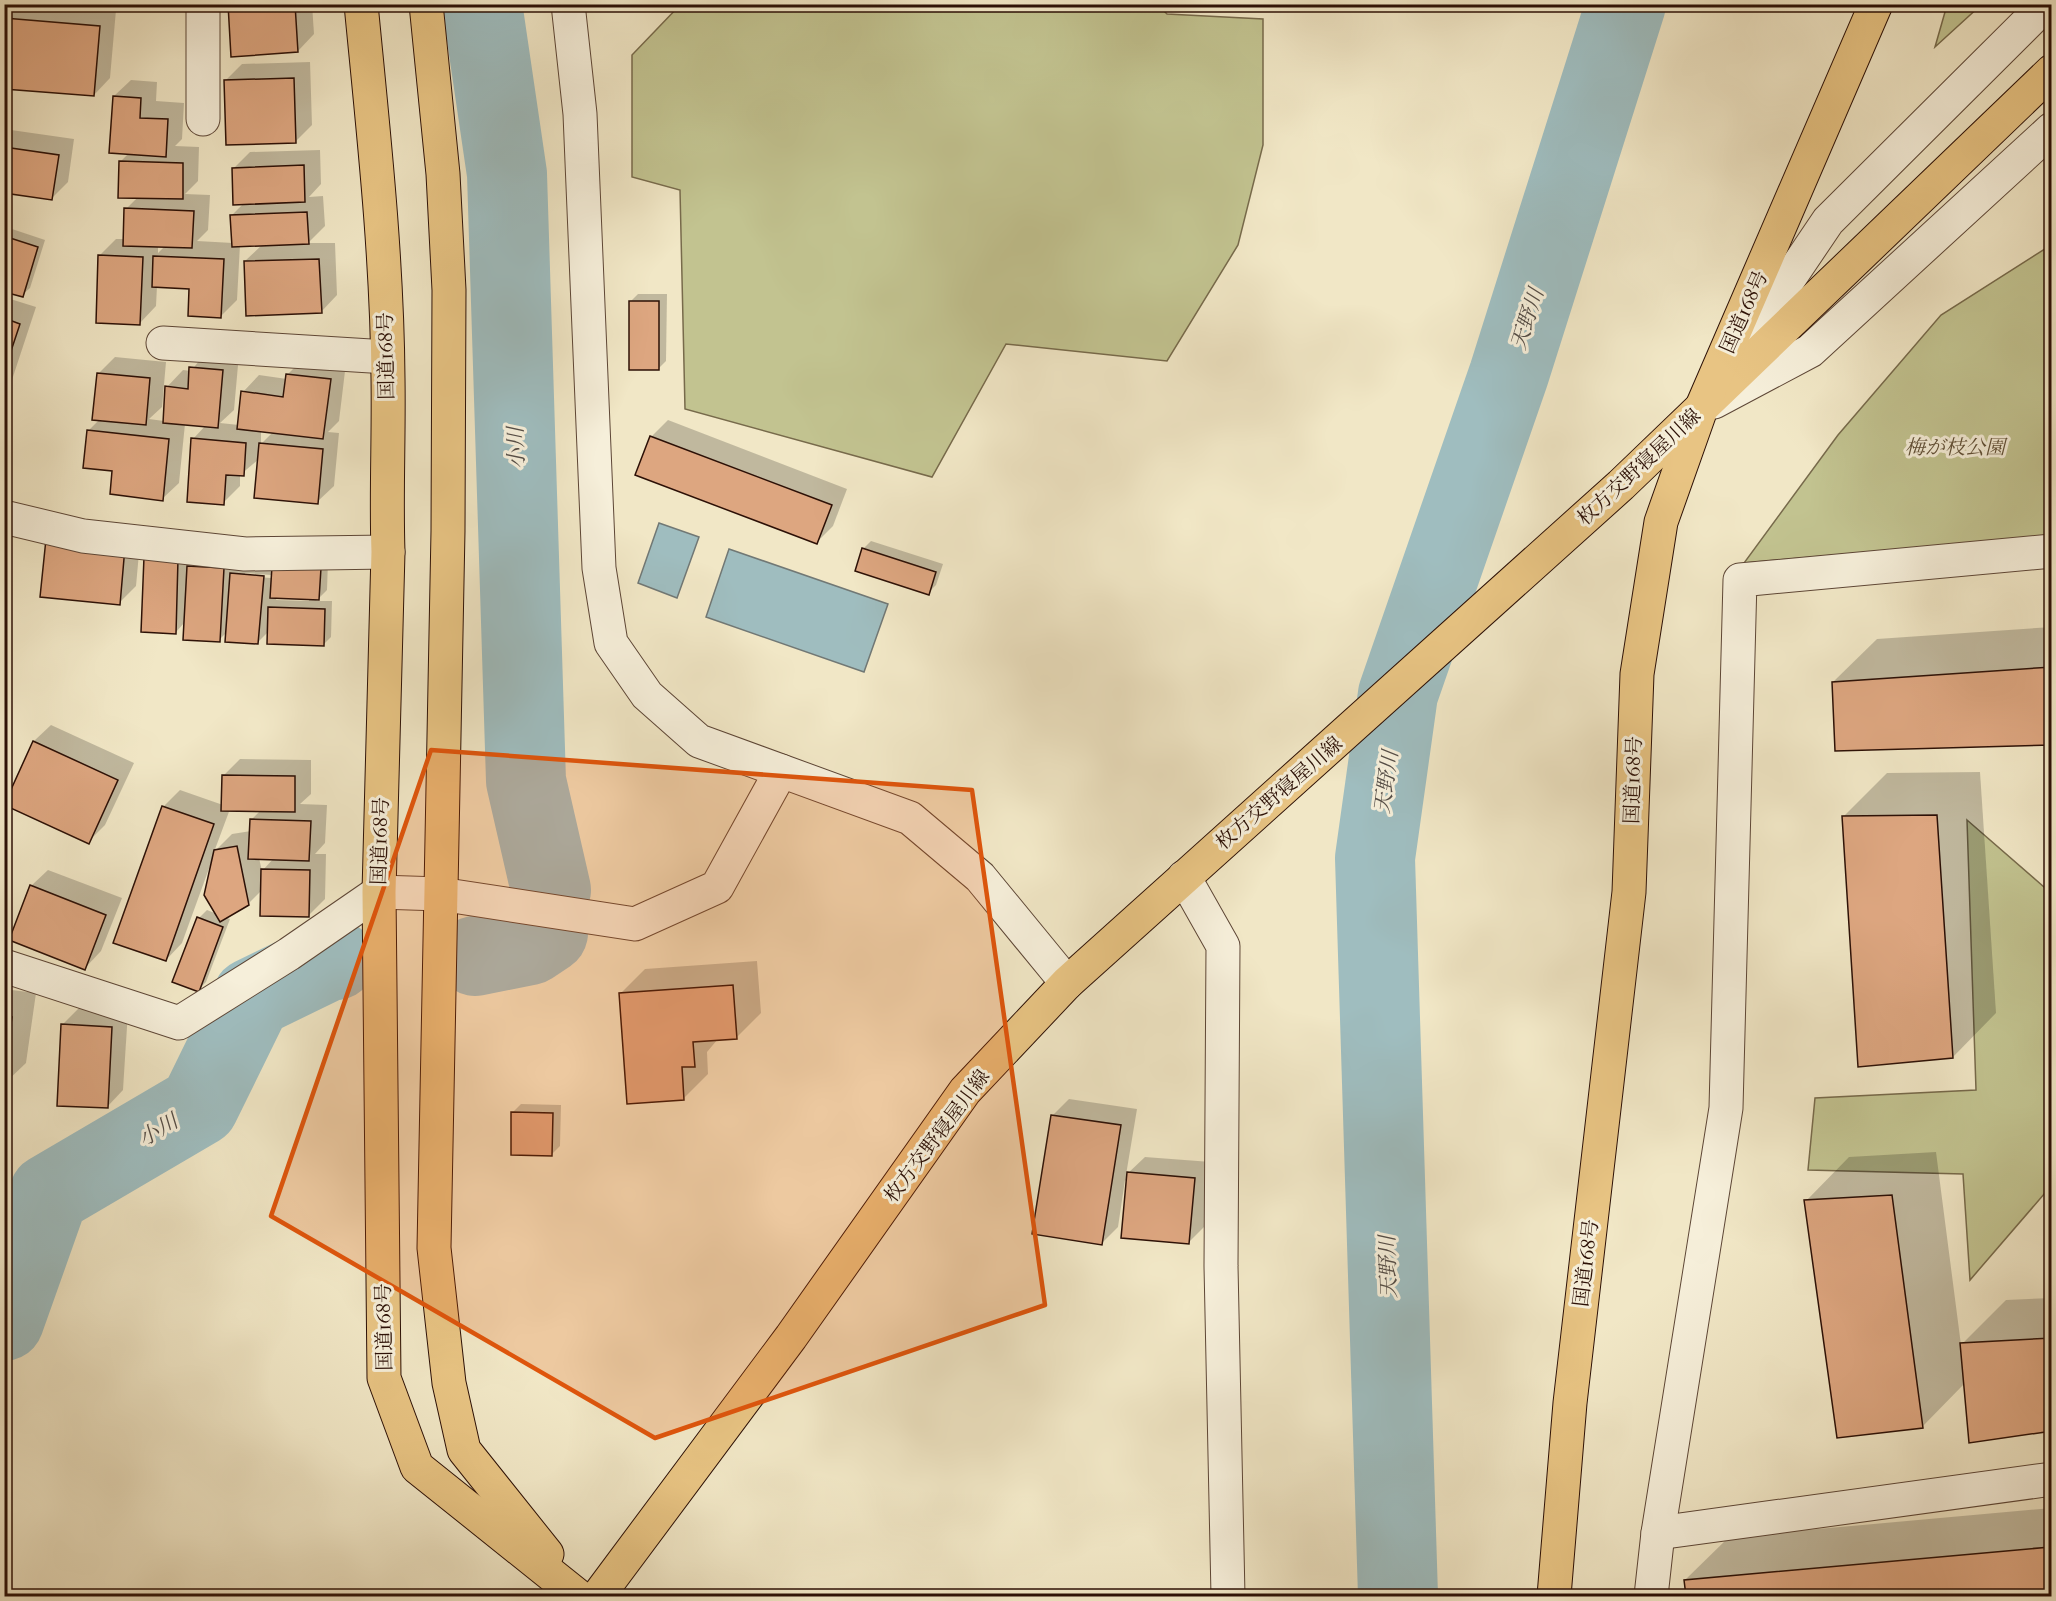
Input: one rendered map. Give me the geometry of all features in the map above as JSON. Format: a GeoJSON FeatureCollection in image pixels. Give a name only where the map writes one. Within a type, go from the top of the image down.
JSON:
{"type":"FeatureCollection","features":[{"type":"Feature","properties":{"kind":"main road","name":"国道168号"},"geometry":{"type":"LineString","coordinates":[[361,4],[380,194],[387,357],[388,552],[379,892],[384,1378],[417,1467],[580,1596]]}},
{"type":"Feature","properties":{"kind":"main road","name":"国道168号"},"geometry":{"type":"LineString","coordinates":[[426,4],[443,174],[449,290],[448,531],[434,1248],[449,1383],[464,1450],[580,1596]]}},
{"type":"Feature","properties":{"kind":"main road","name":"国道168号"},"geometry":{"type":"LineString","coordinates":[[1554,1596],[1570,1403],[1629,892],[1637,674],[1661,522],[1701,409],[1876,4]]}},
{"type":"Feature","properties":{"kind":"main road","name":"枚方交野寝屋川線"},"geometry":{"type":"LineString","coordinates":[[598,1596],[791,1337],[965,1091],[1067,983],[1621,485],[2052,71]]}},
{"type":"Feature","properties":{"kind":"street"},"geometry":{"type":"LineString","coordinates":[[203,4],[203,119]]}},
{"type":"Feature","properties":{"kind":"street"},"geometry":{"type":"LineString","coordinates":[[568,4],[580,114],[599,568],[611,642],[647,695],[699,741],[910,818],[980,877],[1067,983]]}},
{"type":"Feature","properties":{"kind":"street"},"geometry":{"type":"LineString","coordinates":[[1701,409],[1828,221],[2046,4]]}},
{"type":"Feature","properties":{"kind":"street"},"geometry":{"type":"LineString","coordinates":[[1701,409],[1810,351],[2052,129]]}},
{"type":"Feature","properties":{"kind":"street"},"geometry":{"type":"LineString","coordinates":[[163,343],[387,357]]}},
{"type":"Feature","properties":{"kind":"street"},"geometry":{"type":"LineString","coordinates":[[4,517],[83,536],[245,554],[388,552]]}},
{"type":"Feature","properties":{"kind":"street"},"geometry":{"type":"LineString","coordinates":[[1651,1596],[1658,1533],[1726,1108],[1740,580],[2052,551]]}},
{"type":"Feature","properties":{"kind":"street"},"geometry":{"type":"LineString","coordinates":[[4,966],[179,1023],[289,954],[379,892],[440,894],[635,924],[717,887],[781,771]]}},
{"type":"Feature","properties":{"kind":"street"},"geometry":{"type":"LineString","coordinates":[[1184,877],[1223,945],[1221,1266],[1228,1596]]}},
{"type":"Feature","properties":{"kind":"street"},"geometry":{"type":"LineString","coordinates":[[1658,1533],[2052,1479]]}},
{"type":"Feature","properties":{"kind":"highlighted area"},"geometry":{"type":"Polygon","coordinates":[[[431,750],[972,790],[1045,1305],[655,1438],[271,1216],[431,750]]]}},
{"type":"Feature","properties":{"kind":"green space"},"geometry":{"type":"Polygon","coordinates":[[[680,5],[1158,5],[1167,14],[1263,19],[1263,145],[1238,245],[1167,361],[1006,344],[932,477],[685,409],[680,190],[632,177],[632,55],[680,5]]]}},
{"type":"Feature","properties":{"kind":"green space"},"geometry":{"type":"Polygon","coordinates":[[[1947,5],[1981,5],[1935,47],[1947,5]]]}},
{"type":"Feature","properties":{"kind":"green space","name":"梅が枝公園"},"geometry":{"type":"Polygon","coordinates":[[[2051,245],[2051,536],[1744,563],[1838,435],[1941,315],[2051,245]]]}},
{"type":"Feature","properties":{"kind":"green space"},"geometry":{"type":"Polygon","coordinates":[[[1967,820],[2052,894],[2051,1186],[1970,1280],[1963,1174],[1808,1170],[1815,1098],[1976,1090],[1967,820]]]}},
{"type":"Feature","properties":{"kind":"water"},"geometry":{"type":"Polygon","coordinates":[[[659,523],[699,537],[677,598],[638,583],[659,523]]]}},
{"type":"Feature","properties":{"kind":"water"},"geometry":{"type":"Polygon","coordinates":[[[729,549],[888,604],[864,672],[706,617],[729,549]]]}},
{"type":"Feature","properties":{"kind":"building"},"geometry":{"type":"Polygon","coordinates":[[[228,4],[295,4],[298,52],[231,57],[228,4]]]}},
{"type":"Feature","properties":{"kind":"building"},"geometry":{"type":"Polygon","coordinates":[[[4,18],[100,26],[94,96],[4,89],[4,18]]]}},
{"type":"Feature","properties":{"kind":"building"},"geometry":{"type":"Polygon","coordinates":[[[294,78],[296,143],[226,145],[224,80],[294,78]]]}},
{"type":"Feature","properties":{"kind":"building"},"geometry":{"type":"Polygon","coordinates":[[[113,96],[141,98],[140,118],[168,119],[166,157],[109,153],[113,96]]]}},
{"type":"Feature","properties":{"kind":"building"},"geometry":{"type":"Polygon","coordinates":[[[4,147],[59,155],[52,200],[4,193],[4,147]]]}},
{"type":"Feature","properties":{"kind":"building"},"geometry":{"type":"Polygon","coordinates":[[[119,161],[183,163],[183,199],[118,198],[119,161]]]}},
{"type":"Feature","properties":{"kind":"building"},"geometry":{"type":"Polygon","coordinates":[[[304,165],[305,202],[233,205],[232,168],[304,165]]]}},
{"type":"Feature","properties":{"kind":"building"},"geometry":{"type":"Polygon","coordinates":[[[124,208],[194,211],[192,248],[123,246],[124,208]]]}},
{"type":"Feature","properties":{"kind":"building"},"geometry":{"type":"Polygon","coordinates":[[[307,212],[309,244],[232,247],[230,215],[307,212]]]}},
{"type":"Feature","properties":{"kind":"building"},"geometry":{"type":"Polygon","coordinates":[[[4,236],[38,247],[23,297],[4,292],[4,236]]]}},
{"type":"Feature","properties":{"kind":"building"},"geometry":{"type":"Polygon","coordinates":[[[98,255],[143,257],[140,325],[96,323],[98,255]]]}},
{"type":"Feature","properties":{"kind":"building"},"geometry":{"type":"Polygon","coordinates":[[[153,256],[224,259],[221,318],[188,316],[189,289],[152,287],[153,256]]]}},
{"type":"Feature","properties":{"kind":"building"},"geometry":{"type":"Polygon","coordinates":[[[319,259],[322,313],[246,316],[244,261],[319,259]]]}},
{"type":"Feature","properties":{"kind":"building"},"geometry":{"type":"Polygon","coordinates":[[[629,301],[659,301],[659,370],[629,370],[629,301]]]}},
{"type":"Feature","properties":{"kind":"building"},"geometry":{"type":"Polygon","coordinates":[[[4,318],[20,324],[4,372],[4,318]]]}},
{"type":"Feature","properties":{"kind":"building"},"geometry":{"type":"Polygon","coordinates":[[[189,367],[223,370],[218,428],[163,423],[165,386],[188,389],[189,367]]]}},
{"type":"Feature","properties":{"kind":"building"},"geometry":{"type":"Polygon","coordinates":[[[97,373],[150,378],[146,425],[92,420],[97,373]]]}},
{"type":"Feature","properties":{"kind":"building"},"geometry":{"type":"Polygon","coordinates":[[[286,374],[331,379],[323,439],[237,429],[241,391],[283,397],[286,374]]]}},
{"type":"Feature","properties":{"kind":"building"},"geometry":{"type":"Polygon","coordinates":[[[87,430],[169,439],[163,501],[110,494],[112,471],[83,468],[87,430]]]}},
{"type":"Feature","properties":{"kind":"building"},"geometry":{"type":"Polygon","coordinates":[[[650,436],[832,505],[817,544],[635,475],[650,436]]]}},
{"type":"Feature","properties":{"kind":"building"},"geometry":{"type":"Polygon","coordinates":[[[191,438],[246,443],[244,476],[226,475],[224,505],[187,502],[191,438]]]}},
{"type":"Feature","properties":{"kind":"building"},"geometry":{"type":"Polygon","coordinates":[[[259,443],[323,449],[318,504],[254,498],[259,443]]]}},
{"type":"Feature","properties":{"kind":"building"},"geometry":{"type":"Polygon","coordinates":[[[46,539],[125,547],[120,605],[40,597],[46,539]]]}},
{"type":"Feature","properties":{"kind":"building"},"geometry":{"type":"Polygon","coordinates":[[[862,548],[936,572],[929,595],[855,571],[862,548]]]}},
{"type":"Feature","properties":{"kind":"building"},"geometry":{"type":"Polygon","coordinates":[[[144,557],[178,559],[176,634],[141,632],[144,557]]]}},
{"type":"Feature","properties":{"kind":"building"},"geometry":{"type":"Polygon","coordinates":[[[187,566],[224,568],[220,642],[183,640],[187,566]]]}},
{"type":"Feature","properties":{"kind":"building"},"geometry":{"type":"Polygon","coordinates":[[[272,566],[321,568],[319,600],[270,598],[272,566]]]}},
{"type":"Feature","properties":{"kind":"building"},"geometry":{"type":"Polygon","coordinates":[[[230,573],[264,576],[258,644],[225,642],[230,573]]]}},
{"type":"Feature","properties":{"kind":"building"},"geometry":{"type":"Polygon","coordinates":[[[268,607],[325,609],[324,646],[267,644],[268,607]]]}},
{"type":"Feature","properties":{"kind":"building"},"geometry":{"type":"Polygon","coordinates":[[[2052,667],[2052,745],[1835,751],[1832,682],[2052,667]]]}},
{"type":"Feature","properties":{"kind":"building"},"geometry":{"type":"Polygon","coordinates":[[[33,741],[118,780],[89,844],[4,805],[33,741]]]}},
{"type":"Feature","properties":{"kind":"building"},"geometry":{"type":"Polygon","coordinates":[[[222,775],[295,776],[295,812],[221,811],[222,775]]]}},
{"type":"Feature","properties":{"kind":"building"},"geometry":{"type":"Polygon","coordinates":[[[162,806],[214,824],[166,961],[113,943],[162,806]]]}},
{"type":"Feature","properties":{"kind":"building"},"geometry":{"type":"Polygon","coordinates":[[[1937,815],[1953,1058],[1858,1067],[1842,816],[1937,815]]]}},
{"type":"Feature","properties":{"kind":"building"},"geometry":{"type":"Polygon","coordinates":[[[250,819],[311,821],[309,861],[248,859],[250,819]]]}},
{"type":"Feature","properties":{"kind":"building"},"geometry":{"type":"Polygon","coordinates":[[[237,846],[249,905],[220,922],[204,895],[214,850],[237,846]]]}},
{"type":"Feature","properties":{"kind":"building"},"geometry":{"type":"Polygon","coordinates":[[[261,869],[310,870],[309,917],[260,916],[261,869]]]}},
{"type":"Feature","properties":{"kind":"building"},"geometry":{"type":"Polygon","coordinates":[[[30,885],[106,915],[85,970],[9,940],[30,885]]]}},
{"type":"Feature","properties":{"kind":"building"},"geometry":{"type":"Polygon","coordinates":[[[197,917],[223,927],[199,992],[172,982],[197,917]]]}},
{"type":"Feature","properties":{"kind":"building"},"geometry":{"type":"Polygon","coordinates":[[[733,985],[737,1039],[693,1042],[695,1067],[682,1067],[684,1100],[627,1104],[619,993],[733,985]]]}},
{"type":"Feature","properties":{"kind":"building"},"geometry":{"type":"Polygon","coordinates":[[[4,1016],[12,1017],[4,1072],[4,1016]]]}},
{"type":"Feature","properties":{"kind":"building"},"geometry":{"type":"Polygon","coordinates":[[[61,1024],[112,1027],[108,1108],[57,1106],[61,1024]]]}},
{"type":"Feature","properties":{"kind":"building"},"geometry":{"type":"Polygon","coordinates":[[[511,1112],[553,1113],[552,1156],[511,1155],[511,1112]]]}},
{"type":"Feature","properties":{"kind":"building"},"geometry":{"type":"Polygon","coordinates":[[[1051,1115],[1121,1125],[1102,1245],[1032,1234],[1051,1115]]]}},
{"type":"Feature","properties":{"kind":"building"},"geometry":{"type":"Polygon","coordinates":[[[1127,1172],[1195,1178],[1189,1244],[1121,1238],[1127,1172]]]}},
{"type":"Feature","properties":{"kind":"building"},"geometry":{"type":"Polygon","coordinates":[[[1892,1195],[1923,1428],[1837,1438],[1804,1200],[1892,1195]]]}},
{"type":"Feature","properties":{"kind":"building"},"geometry":{"type":"Polygon","coordinates":[[[2052,1338],[2052,1431],[1969,1443],[1960,1343],[2052,1338]]]}},
{"type":"Feature","properties":{"kind":"building"},"geometry":{"type":"Polygon","coordinates":[[[2050,1547],[2052,1596],[1686,1596],[1684,1580],[2050,1547]]]}},
{"type":"Feature","properties":{"kind":"waterway","name":"小川"},"geometry":{"type":"LineString","coordinates":[[482,4],[507,174],[526,781],[551,890]]}},
{"type":"Feature","properties":{"kind":"waterway","name":"天野川"},"geometry":{"type":"LineString","coordinates":[[1398,1596],[1375,858],[1398,694],[1509,374],[1626,4]]}},
{"type":"Feature","properties":{"kind":"waterway","name":"小川"},"geometry":{"type":"LineString","coordinates":[[475,956],[530,945],[548,933]]}},
{"type":"Feature","properties":{"kind":"waterway","name":"小川"},"geometry":{"type":"LineString","coordinates":[[4,1321],[49,1194],[199,1106],[252,998],[328,961],[336,960]]}}]}
